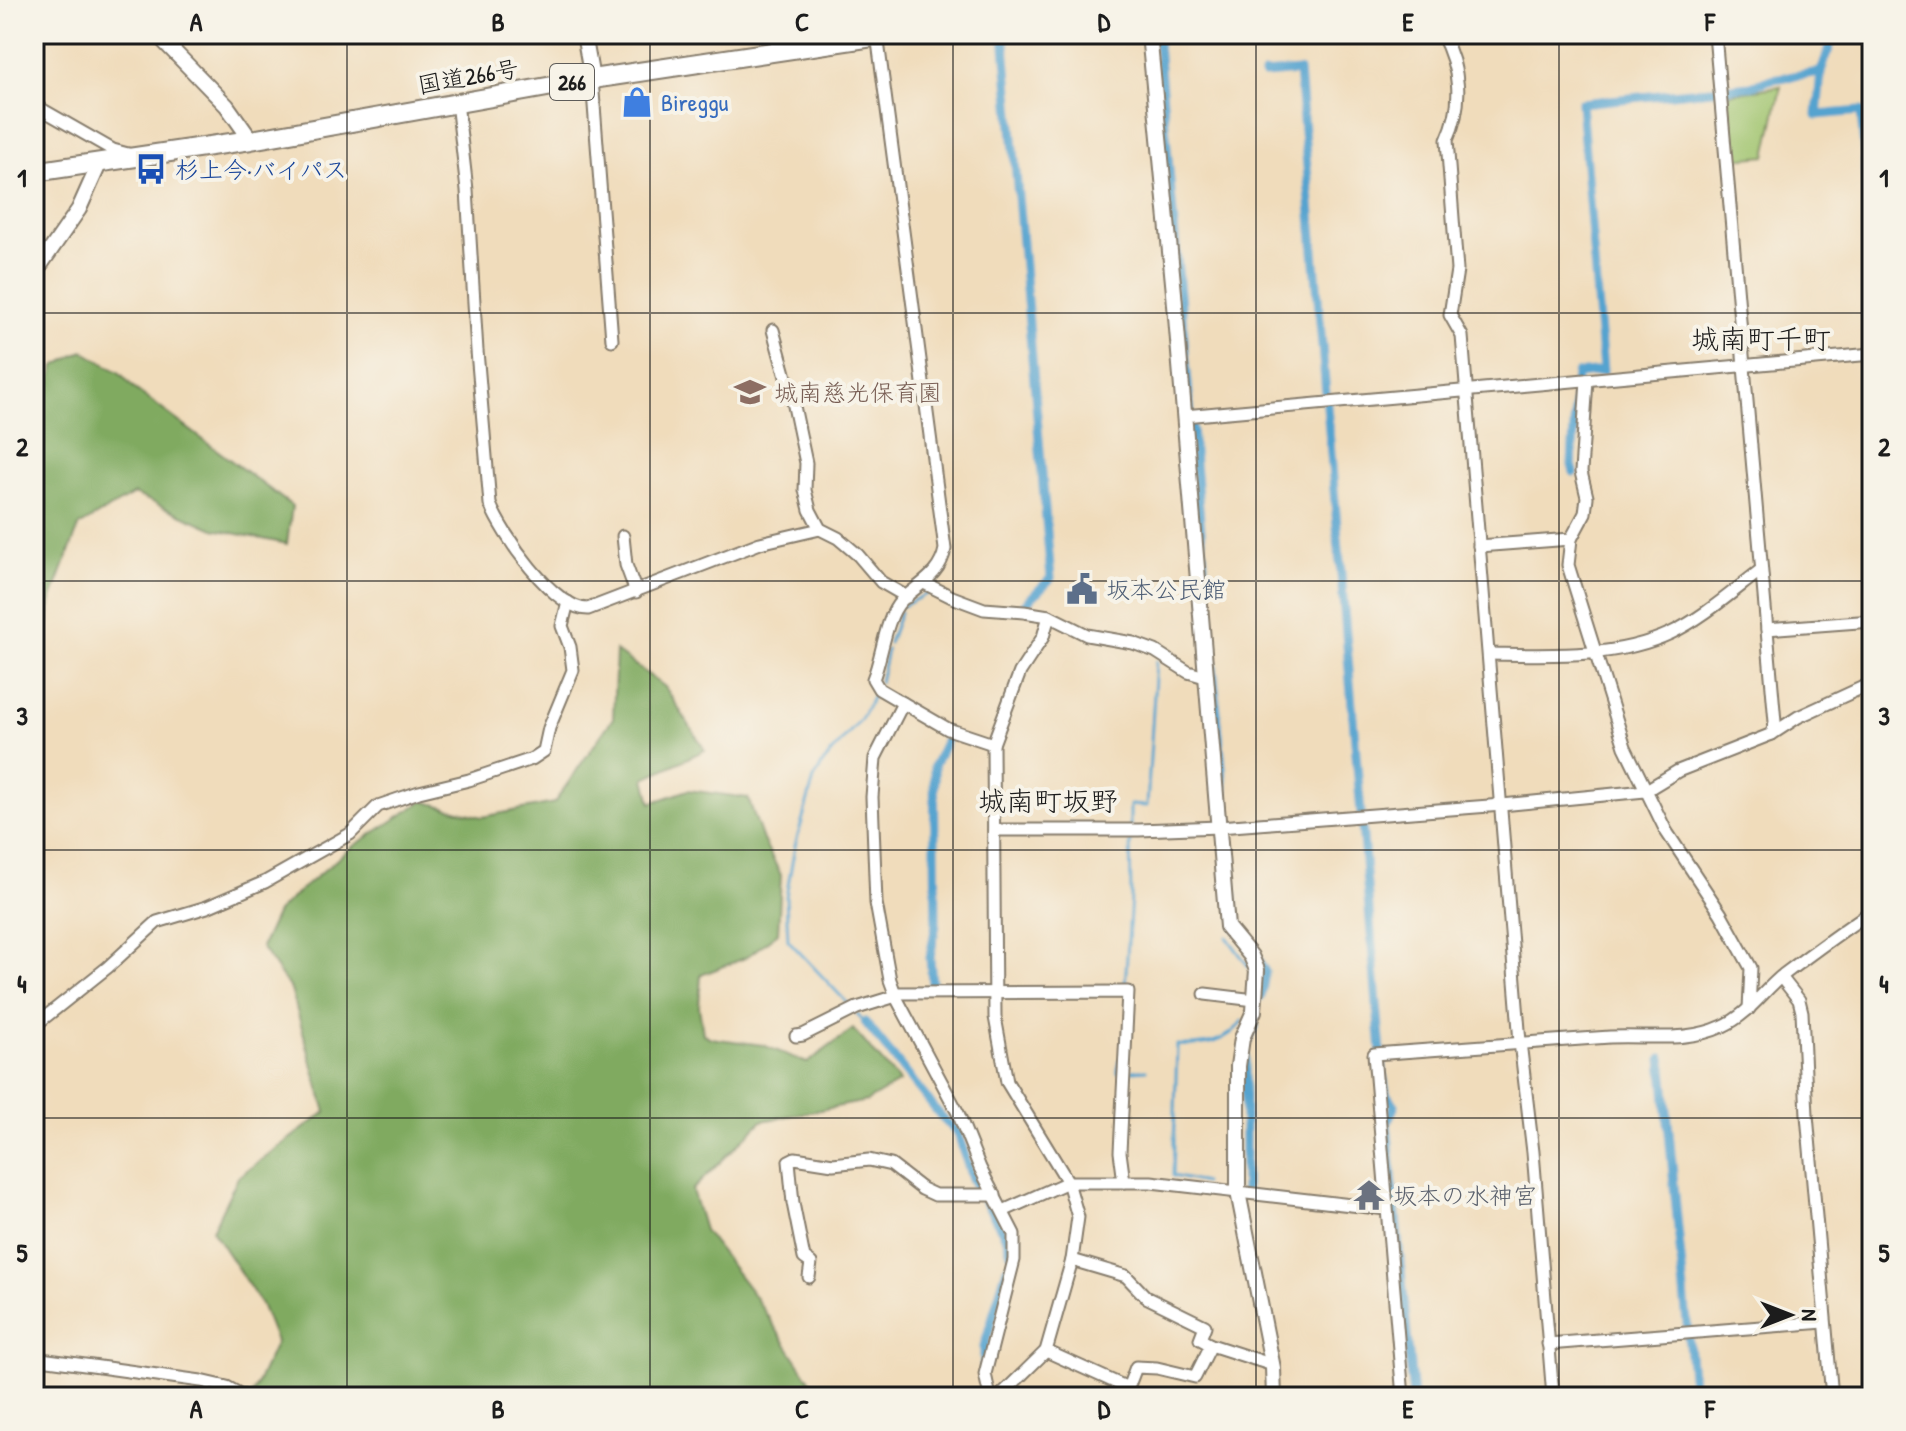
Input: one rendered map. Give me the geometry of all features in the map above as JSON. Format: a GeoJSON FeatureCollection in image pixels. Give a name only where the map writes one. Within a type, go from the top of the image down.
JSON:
{"type":"FeatureCollection","features":[{"type":"Feature","properties":{"kind":"highway","name":"国道266号"},"geometry":{"type":"LineString","coordinates":[[100,162],[251,140],[592,79],[882,35]]}},
{"type":"Feature","properties":{"kind":"highway","name":"266"},"geometry":{"type":"LineString","coordinates":[[34,172],[100,162]]}},
{"type":"Feature","properties":{"kind":"street"},"geometry":{"type":"LineString","coordinates":[[157,34],[227,106],[251,140]]}},
{"type":"Feature","properties":{"kind":"street"},"geometry":{"type":"LineString","coordinates":[[584,34],[592,79],[612,340]]}},
{"type":"Feature","properties":{"kind":"street"},"geometry":{"type":"LineString","coordinates":[[1149,34],[1227,927],[1251,956],[1257,970],[1254,1011],[1242,1038],[1238,1066],[1238,1192],[1273,1365],[1274,1397]]}},
{"type":"Feature","properties":{"kind":"street"},"geometry":{"type":"LineString","coordinates":[[1442,34],[1458,72],[1454,125],[1447,140],[1457,270],[1450,315],[1462,336],[1520,1042],[1533,1152],[1553,1397]]}},
{"type":"Feature","properties":{"kind":"street"},"geometry":{"type":"LineString","coordinates":[[1715,34],[1775,722],[1772,734]]}},
{"type":"Feature","properties":{"kind":"street"},"geometry":{"type":"LineString","coordinates":[[882,35],[945,549],[934,574],[899,602],[873,679],[879,689],[948,729],[993,744]]}},
{"type":"Feature","properties":{"kind":"street"},"geometry":{"type":"LineString","coordinates":[[34,102],[113,150],[141,156]]}},
{"type":"Feature","properties":{"kind":"street"},"geometry":{"type":"LineString","coordinates":[[457,102],[467,190],[490,504],[498,525],[542,581],[577,609],[588,609],[760,543],[820,529]]}},
{"type":"Feature","properties":{"kind":"street"},"geometry":{"type":"LineString","coordinates":[[34,274],[79,209],[100,162]]}},
{"type":"Feature","properties":{"kind":"street"},"geometry":{"type":"LineString","coordinates":[[773,330],[806,463],[805,490],[810,510],[820,529],[838,538],[858,555],[881,582],[907,597]]}},
{"type":"Feature","properties":{"kind":"street"},"geometry":{"type":"LineString","coordinates":[[1184,416],[1872,354]]}},
{"type":"Feature","properties":{"kind":"street"},"geometry":{"type":"LineString","coordinates":[[1587,380],[1581,472],[1587,497],[1585,513],[1571,539],[1568,565],[1625,747],[1666,831],[1721,914],[1751,968],[1749,1009]]}},
{"type":"Feature","properties":{"kind":"street"},"geometry":{"type":"LineString","coordinates":[[623,536],[626,565],[636,592]]}},
{"type":"Feature","properties":{"kind":"street"},"geometry":{"type":"LineString","coordinates":[[1479,546],[1571,539]]}},
{"type":"Feature","properties":{"kind":"street"},"geometry":{"type":"LineString","coordinates":[[1489,654],[1570,655],[1642,643],[1671,633],[1761,570]]}},
{"type":"Feature","properties":{"kind":"street"},"geometry":{"type":"LineString","coordinates":[[924,583],[984,609],[1049,616],[1087,635],[1133,643],[1155,651],[1188,672],[1205,677]]}},
{"type":"Feature","properties":{"kind":"street"},"geometry":{"type":"LineString","coordinates":[[34,1026],[108,967],[157,922],[207,907],[265,882],[350,834],[378,806],[469,780],[532,759],[544,751],[549,728],[573,670],[570,647],[562,626],[568,602]]}},
{"type":"Feature","properties":{"kind":"street"},"geometry":{"type":"LineString","coordinates":[[999,1397],[1046,1351],[1072,1260],[1078,1217],[1068,1182],[1007,1082],[995,1017],[993,744],[1020,672],[1043,637],[1049,616]]}},
{"type":"Feature","properties":{"kind":"street"},"geometry":{"type":"LineString","coordinates":[[1767,629],[1872,621]]}},
{"type":"Feature","properties":{"kind":"street"},"geometry":{"type":"LineString","coordinates":[[994,830],[1219,827],[1645,791],[1678,771],[1772,734],[1798,717],[1872,683]]}},
{"type":"Feature","properties":{"kind":"street"},"geometry":{"type":"LineString","coordinates":[[903,703],[875,758],[872,797],[876,903],[890,980],[958,1113],[1014,1234],[1014,1260],[985,1374],[990,1397]]}},
{"type":"Feature","properties":{"kind":"street"},"geometry":{"type":"LineString","coordinates":[[1403,1397],[1374,1054],[1520,1042],[1619,1036],[1667,1039],[1703,1034],[1726,1025],[1749,1009],[1781,977],[1872,911]]}},
{"type":"Feature","properties":{"kind":"street"},"geometry":{"type":"LineString","coordinates":[[1781,977],[1799,1000],[1802,1012],[1807,1115],[1832,1397]]}},
{"type":"Feature","properties":{"kind":"street"},"geometry":{"type":"LineString","coordinates":[[796,1036],[896,994],[1128,992],[1120,1152],[1124,1182]]}},
{"type":"Feature","properties":{"kind":"street"},"geometry":{"type":"LineString","coordinates":[[1205,994],[1255,1000]]}},
{"type":"Feature","properties":{"kind":"street"},"geometry":{"type":"LineString","coordinates":[[809,1277],[811,1263],[804,1258],[793,1203],[789,1161],[795,1158],[833,1164],[869,1160],[891,1165],[935,1195],[995,1195]]}},
{"type":"Feature","properties":{"kind":"street"},"geometry":{"type":"LineString","coordinates":[[1003,1211],[1068,1182],[1151,1182],[1386,1209]]}},
{"type":"Feature","properties":{"kind":"street"},"geometry":{"type":"LineString","coordinates":[[1072,1260],[1126,1276],[1146,1297],[1205,1326],[1200,1339],[1211,1345],[1273,1365]]}},
{"type":"Feature","properties":{"kind":"street"},"geometry":{"type":"LineString","coordinates":[[1548,1344],[1824,1322]]}},
{"type":"Feature","properties":{"kind":"street"},"geometry":{"type":"LineString","coordinates":[[1046,1351],[1129,1392],[1136,1367],[1157,1368],[1195,1377],[1211,1345]]}},
{"type":"Feature","properties":{"kind":"street"},"geometry":{"type":"LineString","coordinates":[[34,1358],[201,1381],[227,1387],[245,1397]]}},
{"type":"Feature","properties":{"kind":"green space"},"geometry":{"type":"Polygon","coordinates":[[[1781,86],[1766,156],[1733,159],[1728,94],[1781,86]]]}},
{"type":"Feature","properties":{"kind":"green space"},"geometry":{"type":"Polygon","coordinates":[[[83,351],[120,373],[135,389],[292,506],[287,544],[214,529],[134,494],[79,526],[52,598],[34,700],[34,462],[40,416],[55,366],[83,351]]]}},
{"type":"Feature","properties":{"kind":"green space"},"geometry":{"type":"Polygon","coordinates":[[[616,651],[665,687],[705,750],[645,778],[651,803],[688,790],[748,798],[763,840],[781,875],[778,933],[745,958],[701,975],[699,1007],[703,1034],[711,1038],[763,1045],[807,1063],[853,1029],[900,1082],[867,1101],[762,1121],[692,1190],[704,1230],[753,1294],[821,1397],[251,1397],[276,1342],[261,1304],[212,1230],[238,1177],[326,1112],[291,990],[261,947],[277,912],[349,849],[423,801],[482,817],[554,803],[613,718],[616,651]]]}},
{"type":"Feature","properties":{"kind":"waterway"},"geometry":{"type":"LineString","coordinates":[[1004,34],[1051,578],[1024,605]]}},
{"type":"Feature","properties":{"kind":"waterway"},"geometry":{"type":"LineString","coordinates":[[1157,34],[1236,927],[1242,935]]}},
{"type":"Feature","properties":{"kind":"waterway"},"geometry":{"type":"LineString","coordinates":[[1834,34],[1821,72],[1817,115],[1861,111],[1872,245]]}},
{"type":"Feature","properties":{"kind":"waterway"},"geometry":{"type":"LineString","coordinates":[[1264,74],[1299,71],[1383,1076],[1386,1094],[1395,1105],[1387,1123],[1413,1397]]}},
{"type":"Feature","properties":{"kind":"waterway"},"geometry":{"type":"LineString","coordinates":[[1574,472],[1577,374],[1603,371],[1581,103],[1751,86],[1772,79],[1821,72]]}},
{"type":"Feature","properties":{"kind":"waterway"},"geometry":{"type":"LineString","coordinates":[[935,584],[950,557],[949,552]]}},
{"type":"Feature","properties":{"kind":"waterway"},"geometry":{"type":"LineString","coordinates":[[903,606],[932,591]]}},
{"type":"Feature","properties":{"kind":"waterway"},"geometry":{"type":"LineString","coordinates":[[889,643],[900,612]]}},
{"type":"Feature","properties":{"kind":"waterway"},"geometry":{"type":"LineString","coordinates":[[880,682],[887,650]]}},
{"type":"Feature","properties":{"kind":"waterway"},"geometry":{"type":"LineString","coordinates":[[1130,826],[1130,805],[1147,806],[1156,661]]}},
{"type":"Feature","properties":{"kind":"waterway"},"geometry":{"type":"LineString","coordinates":[[852,1008],[788,940],[786,897],[795,846],[814,779],[823,763],[861,719],[875,692]]}},
{"type":"Feature","properties":{"kind":"waterway"},"geometry":{"type":"LineString","coordinates":[[932,983],[930,958],[936,924],[934,766],[948,735]]}},
{"type":"Feature","properties":{"kind":"waterway"},"geometry":{"type":"LineString","coordinates":[[1125,986],[1131,897],[1130,834]]}},
{"type":"Feature","properties":{"kind":"waterway"},"geometry":{"type":"LineString","coordinates":[[1227,937],[1249,967]]}},
{"type":"Feature","properties":{"kind":"waterway"},"geometry":{"type":"LineString","coordinates":[[1253,950],[1265,972],[1261,996]]}},
{"type":"Feature","properties":{"kind":"waterway"},"geometry":{"type":"LineString","coordinates":[[857,1014],[865,1022]]}},
{"type":"Feature","properties":{"kind":"waterway"},"geometry":{"type":"LineString","coordinates":[[1204,1183],[1173,1176],[1177,1045],[1213,1042],[1229,1035],[1242,1021]]}},
{"type":"Feature","properties":{"kind":"waterway"},"geometry":{"type":"LineString","coordinates":[[865,1022],[958,1133],[972,1179],[1007,1239],[1011,1253]]}},
{"type":"Feature","properties":{"kind":"waterway"},"geometry":{"type":"LineString","coordinates":[[1245,1193],[1245,1048],[1255,1026]]}},
{"type":"Feature","properties":{"kind":"waterway"},"geometry":{"type":"LineString","coordinates":[[1662,1058],[1694,1397]]}},
{"type":"Feature","properties":{"kind":"waterway"},"geometry":{"type":"LineString","coordinates":[[1119,1060],[1118,1072],[1146,1070]]}},
{"type":"Feature","properties":{"kind":"waterway"},"geometry":{"type":"LineString","coordinates":[[984,1366],[984,1347],[1007,1268]]}},
{"type":"Feature","properties":{"kind":"place","name":"Bireggu"},"geometry":{"type":"Point","coordinates":[637,102]}},
{"type":"Feature","properties":{"kind":"place","name":"杉上今·バイパス"},"geometry":{"type":"Point","coordinates":[151,169]}},
{"type":"Feature","properties":{"kind":"place","name":"城南慈光保育園"},"geometry":{"type":"Point","coordinates":[750,392]}},
{"type":"Feature","properties":{"kind":"place","name":"坂本公民館"},"geometry":{"type":"Point","coordinates":[1082,589]}},
{"type":"Feature","properties":{"kind":"place","name":"坂本の水神宮"},"geometry":{"type":"Point","coordinates":[1369,1195]}},
{"type":"Feature","properties":{"kind":"district","name":"城南町千町"},"geometry":{"type":"Point","coordinates":[1761,339]}},
{"type":"Feature","properties":{"kind":"district","name":"城南町坂野"},"geometry":{"type":"Point","coordinates":[1048,801]}}]}
